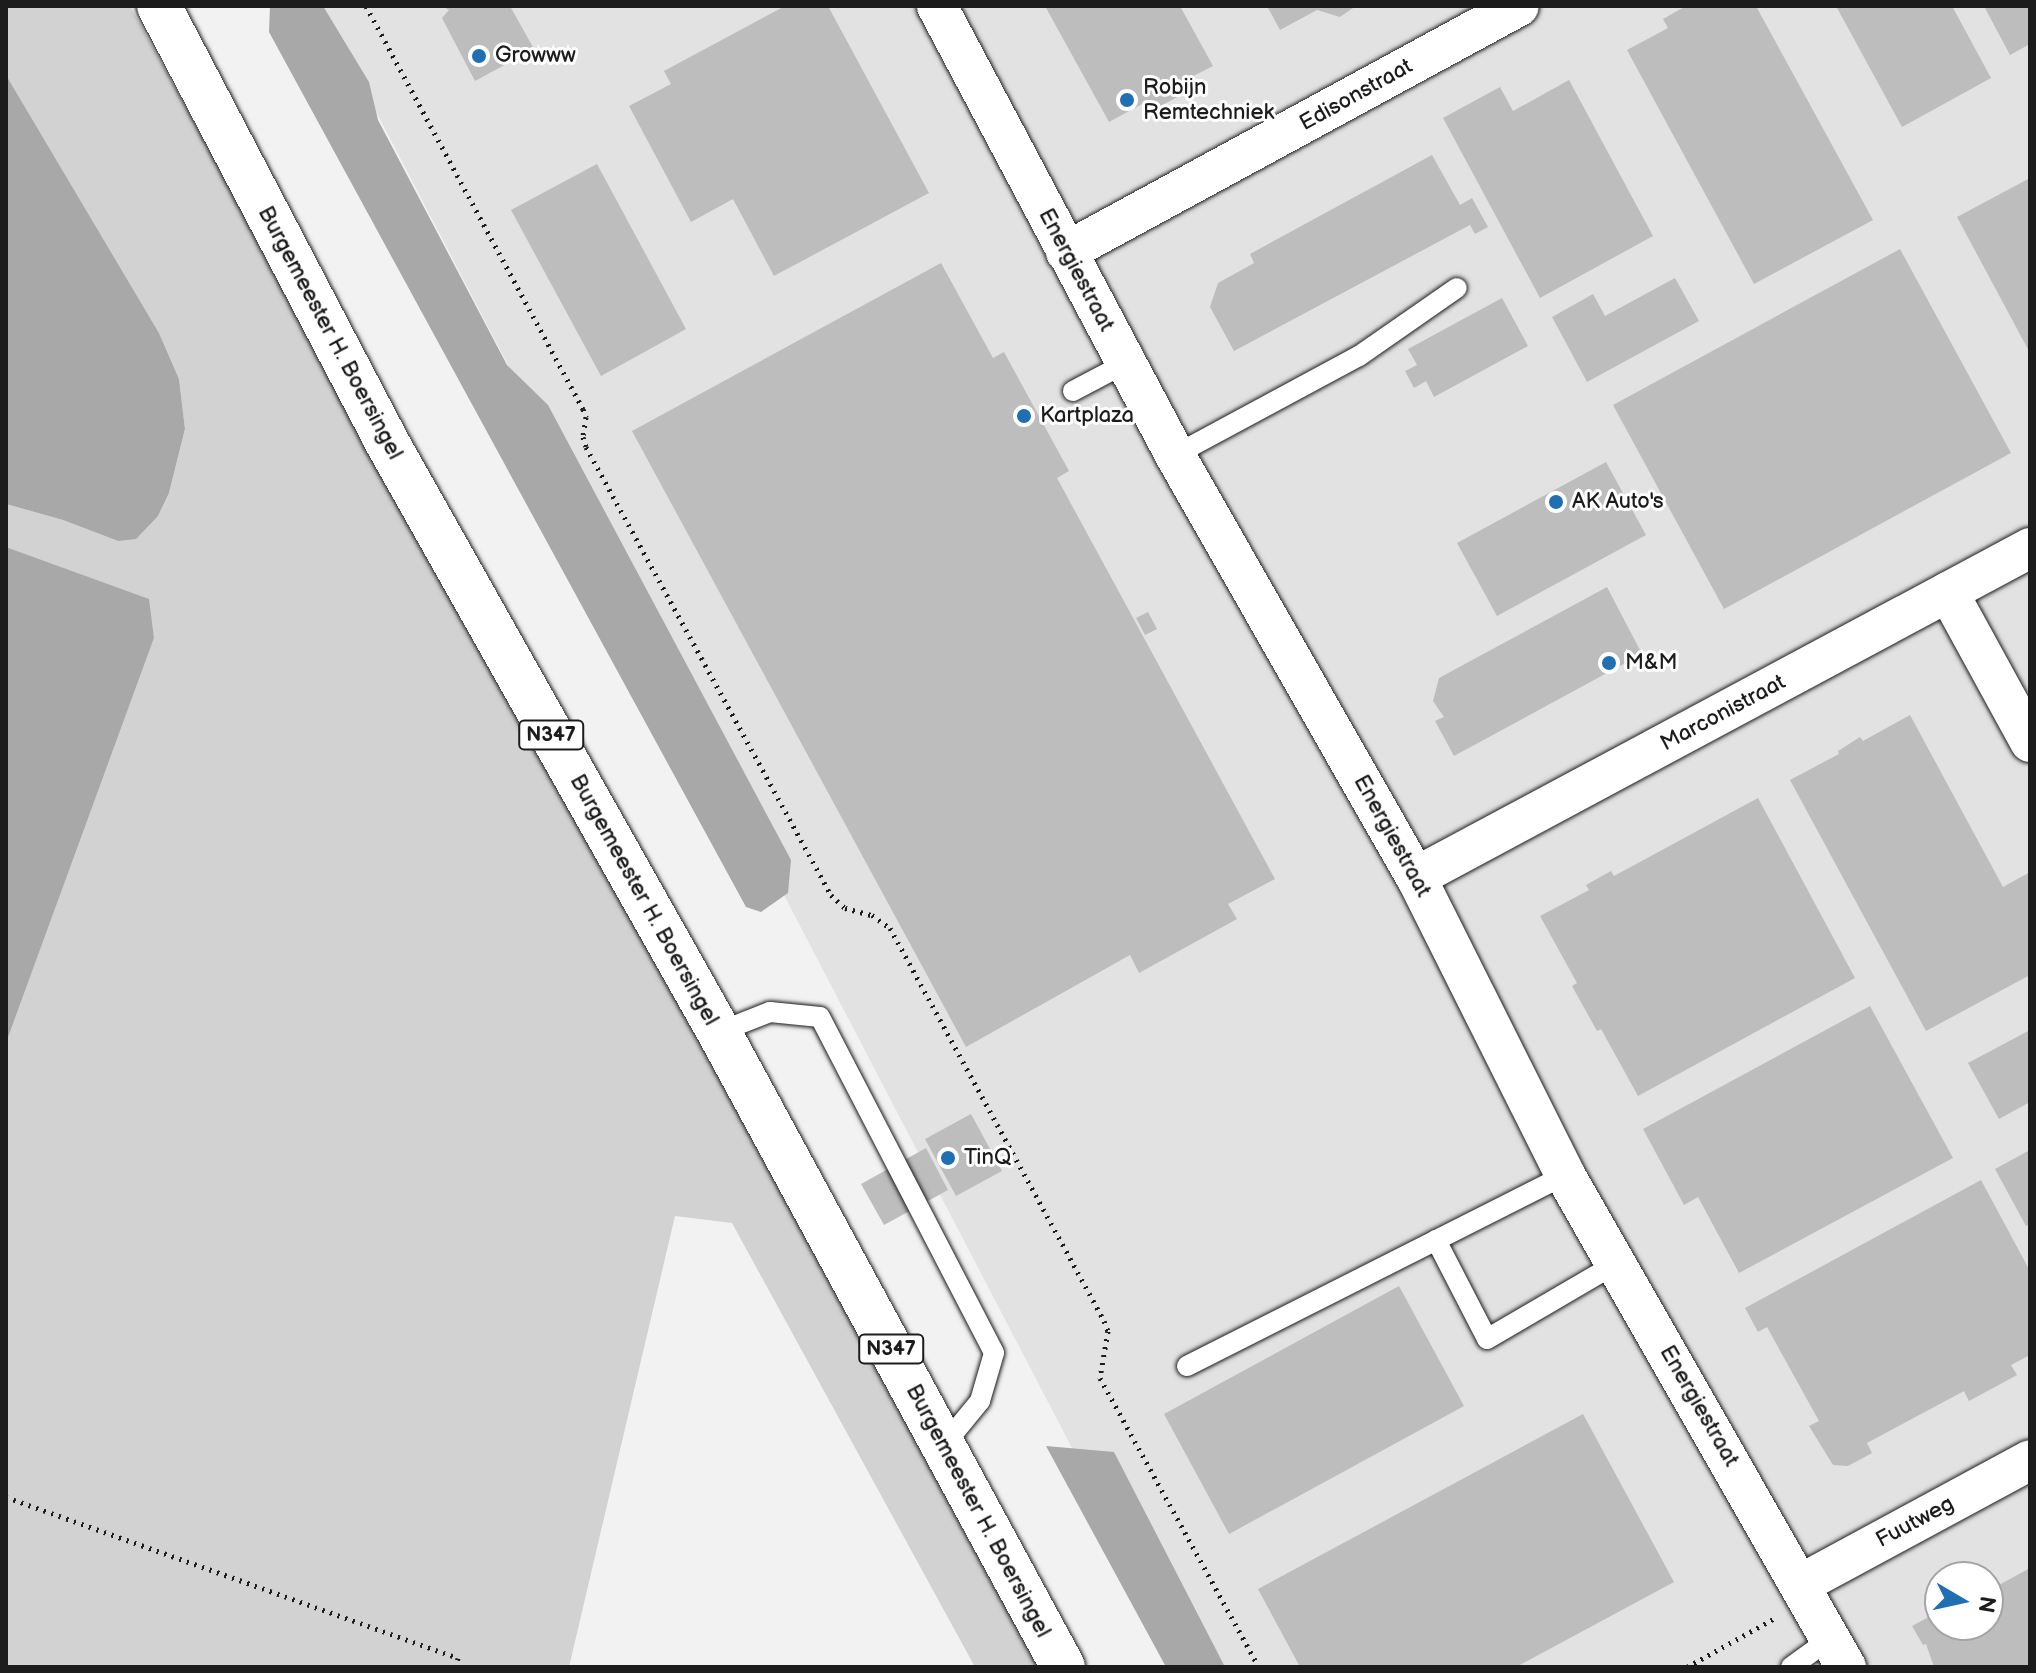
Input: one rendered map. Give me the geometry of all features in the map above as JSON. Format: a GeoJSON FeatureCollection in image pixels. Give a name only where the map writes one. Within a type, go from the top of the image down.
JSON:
{"type":"FeatureCollection","features":[{"type":"Feature","properties":{"kind":"main road","name":"Burgemeester H. Boersingel"},"geometry":{"type":"LineString","coordinates":[[159,6],[384,437],[719,1032],[1063,1667]]}},
{"type":"Feature","properties":{"kind":"street","name":"Energiestraat"},"geometry":{"type":"LineString","coordinates":[[937,6],[1175,455],[1416,877],[1565,1175],[1838,1653]]}},
{"type":"Feature","properties":{"kind":"street","name":"Edisonstraat"},"geometry":{"type":"LineString","coordinates":[[1066,252],[1519,6]]}},
{"type":"Feature","properties":{"kind":"street","name":"Marconistraat"},"geometry":{"type":"LineString","coordinates":[[1416,877],[2030,548]]}},
{"type":"Feature","properties":{"kind":"street"},"geometry":{"type":"LineString","coordinates":[[1948,592],[2030,742]]}},
{"type":"Feature","properties":{"kind":"street","name":"Fuutweg"},"geometry":{"type":"LineString","coordinates":[[1805,1592],[2030,1460]]}},
{"type":"Feature","properties":{"kind":"lane"},"geometry":{"type":"LineString","coordinates":[[1175,455],[1359,356],[1457,288]]}},
{"type":"Feature","properties":{"kind":"lane"},"geometry":{"type":"LineString","coordinates":[[1073,391],[1126,363]]}},
{"type":"Feature","properties":{"kind":"lane"},"geometry":{"type":"LineString","coordinates":[[719,1032],[770,1012],[820,1017],[994,1353],[980,1401],[943,1446]]}},
{"type":"Feature","properties":{"kind":"lane"},"geometry":{"type":"LineString","coordinates":[[1187,1366],[1565,1175]]}},
{"type":"Feature","properties":{"kind":"lane"},"geometry":{"type":"LineString","coordinates":[[1436,1240],[1487,1339],[1617,1263]]}},
{"type":"Feature","properties":{"kind":"lane"},"geometry":{"type":"LineString","coordinates":[[1791,1667],[1838,1653]]}},
{"type":"Feature","properties":{"kind":"path"},"geometry":{"type":"LineString","coordinates":[[366,6],[583,409],[586,447],[831,895],[845,908],[872,915],[890,928],[1104,1321],[1108,1331],[1100,1378],[1259,1667]]}},
{"type":"Feature","properties":{"kind":"path"},"geometry":{"type":"LineString","coordinates":[[6,1497],[458,1658],[456,1667]]}},
{"type":"Feature","properties":{"kind":"path"},"geometry":{"type":"LineString","coordinates":[[1687,1667],[1805,1592]]}},
{"type":"Feature","properties":{"kind":"shaded area"},"geometry":{"type":"Polygon","coordinates":[[[6,6],[130,6],[1044,1667],[975,1667],[732,1223],[675,1216],[569,1667],[6,1667],[6,1043],[154,638],[148,599],[6,547],[6,504],[63,520],[118,541],[158,516],[169,493],[185,429],[179,379],[159,333],[6,75],[6,6]]]}},
{"type":"Feature","properties":{"kind":"shaded area"},"geometry":{"type":"Polygon","coordinates":[[[270,6],[323,6],[369,82],[378,120],[507,365],[548,405],[791,860],[788,893],[761,912],[746,907],[269,32],[270,6]]]}},
{"type":"Feature","properties":{"kind":"shaded area"},"geometry":{"type":"Polygon","coordinates":[[[321,6],[2030,6],[2030,1667],[1186,1667],[321,6]]]}},
{"type":"Feature","properties":{"kind":"shaded area"},"geometry":{"type":"Polygon","coordinates":[[[6,75],[159,333],[179,379],[185,429],[169,493],[158,516],[136,539],[118,541],[63,520],[6,504],[6,75]]]}},
{"type":"Feature","properties":{"kind":"shaded area"},"geometry":{"type":"Polygon","coordinates":[[[6,547],[149,599],[154,638],[6,1043],[6,547]]]}},
{"type":"Feature","properties":{"kind":"shaded area"},"geometry":{"type":"Polygon","coordinates":[[[1046,1446],[1114,1452],[1225,1667],[1166,1667],[1046,1446]]]}},
{"type":"Feature","properties":{"kind":"building"},"geometry":{"type":"Polygon","coordinates":[[[442,6],[510,6],[534,49],[475,81],[442,18],[449,10],[442,6]]]}},
{"type":"Feature","properties":{"kind":"building"},"geometry":{"type":"Polygon","coordinates":[[[785,6],[828,6],[929,193],[774,276],[733,199],[691,222],[629,106],[671,84],[664,71],[785,6]]]}},
{"type":"Feature","properties":{"kind":"building"},"geometry":{"type":"Polygon","coordinates":[[[1045,6],[1180,6],[1213,66],[1180,83],[1185,93],[1147,113],[1142,104],[1109,122],[1045,6]]]}},
{"type":"Feature","properties":{"kind":"building"},"geometry":{"type":"Polygon","coordinates":[[[1267,6],[1356,6],[1340,17],[1317,10],[1280,30],[1267,6]]]}},
{"type":"Feature","properties":{"kind":"building"},"geometry":{"type":"Polygon","coordinates":[[[1686,6],[1756,6],[1873,220],[1754,284],[1627,50],[1668,28],[1663,19],[1686,6]]]}},
{"type":"Feature","properties":{"kind":"building"},"geometry":{"type":"Polygon","coordinates":[[[1836,6],[1952,6],[1991,78],[1902,127],[1836,6]]]}},
{"type":"Feature","properties":{"kind":"building"},"geometry":{"type":"Polygon","coordinates":[[[1984,6],[2030,6],[2030,44],[2010,55],[1984,6]]]}},
{"type":"Feature","properties":{"kind":"building"},"geometry":{"type":"Polygon","coordinates":[[[1569,80],[1653,236],[1540,298],[1443,118],[1500,87],[1513,111],[1569,80]]]}},
{"type":"Feature","properties":{"kind":"building"},"geometry":{"type":"Polygon","coordinates":[[[1432,155],[1460,205],[1472,198],[1488,227],[1475,234],[1470,225],[1234,351],[1210,307],[1218,283],[1254,263],[1250,254],[1432,155]]]}},
{"type":"Feature","properties":{"kind":"building"},"geometry":{"type":"Polygon","coordinates":[[[597,164],[686,329],[601,376],[511,210],[597,164]]]}},
{"type":"Feature","properties":{"kind":"building"},"geometry":{"type":"Polygon","coordinates":[[[2030,178],[2030,353],[1957,217],[2030,178]]]}},
{"type":"Feature","properties":{"kind":"building"},"geometry":{"type":"Polygon","coordinates":[[[1900,249],[2011,453],[1724,609],[1613,405],[1900,249]]]}},
{"type":"Feature","properties":{"kind":"building"},"geometry":{"type":"Polygon","coordinates":[[[941,263],[993,358],[1004,352],[1069,471],[1057,478],[1275,879],[1228,904],[1237,919],[1139,973],[1130,955],[966,1047],[632,431],[941,263]]]}},
{"type":"Feature","properties":{"kind":"building"},"geometry":{"type":"Polygon","coordinates":[[[1675,278],[1699,321],[1587,382],[1552,317],[1593,294],[1605,316],[1675,278]]]}},
{"type":"Feature","properties":{"kind":"building"},"geometry":{"type":"Polygon","coordinates":[[[1502,298],[1528,346],[1434,397],[1426,381],[1414,388],[1405,371],[1417,365],[1408,349],[1502,298]]]}},
{"type":"Feature","properties":{"kind":"building"},"geometry":{"type":"Polygon","coordinates":[[[1606,462],[1646,535],[1497,616],[1457,543],[1606,462]]]}},
{"type":"Feature","properties":{"kind":"building"},"geometry":{"type":"Polygon","coordinates":[[[1607,587],[1642,654],[1454,756],[1435,721],[1444,717],[1433,701],[1439,678],[1607,587]]]}},
{"type":"Feature","properties":{"kind":"building"},"geometry":{"type":"Polygon","coordinates":[[[1148,612],[1157,629],[1145,635],[1136,618],[1148,612]]]}},
{"type":"Feature","properties":{"kind":"building"},"geometry":{"type":"Polygon","coordinates":[[[1910,715],[2003,887],[2030,872],[2030,975],[1926,1031],[1790,780],[1839,754],[1838,751],[1860,737],[1863,741],[1910,715]]]}},
{"type":"Feature","properties":{"kind":"building"},"geometry":{"type":"Polygon","coordinates":[[[1758,798],[1855,978],[1638,1096],[1601,1029],[1597,1031],[1572,986],[1577,983],[1540,916],[1589,890],[1586,885],[1611,871],[1614,876],[1758,798]]]}},
{"type":"Feature","properties":{"kind":"building"},"geometry":{"type":"Polygon","coordinates":[[[1870,1006],[1953,1158],[1739,1273],[1698,1197],[1684,1205],[1643,1129],[1870,1006]]]}},
{"type":"Feature","properties":{"kind":"building"},"geometry":{"type":"Polygon","coordinates":[[[2030,1030],[2030,1102],[1999,1119],[1968,1063],[2030,1030]]]}},
{"type":"Feature","properties":{"kind":"building"},"geometry":{"type":"Polygon","coordinates":[[[971,1114],[1002,1171],[956,1196],[925,1139],[971,1114]]]}},
{"type":"Feature","properties":{"kind":"building"},"geometry":{"type":"Polygon","coordinates":[[[926,1148],[948,1190],[884,1225],[861,1184],[926,1148]]]}},
{"type":"Feature","properties":{"kind":"building"},"geometry":{"type":"Polygon","coordinates":[[[2030,1150],[2030,1224],[2026,1226],[1995,1169],[2030,1150]]]}},
{"type":"Feature","properties":{"kind":"building"},"geometry":{"type":"Polygon","coordinates":[[[1981,1180],[2030,1271],[2030,1355],[2011,1365],[2017,1375],[1969,1401],[1964,1391],[1867,1443],[1872,1453],[1848,1466],[1833,1465],[1809,1426],[1819,1421],[1767,1327],[1758,1332],[1745,1308],[1981,1180]]]}},
{"type":"Feature","properties":{"kind":"building"},"geometry":{"type":"Polygon","coordinates":[[[1399,1286],[1464,1406],[1229,1534],[1164,1414],[1399,1286]]]}},
{"type":"Feature","properties":{"kind":"building"},"geometry":{"type":"Polygon","coordinates":[[[1583,1414],[1674,1582],[1516,1667],[1300,1667],[1258,1589],[1583,1414]]]}},
{"type":"Feature","properties":{"kind":"building"},"geometry":{"type":"Polygon","coordinates":[[[2030,1568],[2030,1667],[1934,1667],[1926,1644],[1923,1645],[1912,1626],[1924,1620],[1924,1641],[2004,1641],[2004,1582],[2030,1568]]]}},
{"type":"Feature","properties":{"kind":"place","name":"Growww"},"geometry":{"type":"Point","coordinates":[479,56]}},
{"type":"Feature","properties":{"kind":"place","name":"Robijn Remtechniek"},"geometry":{"type":"Point","coordinates":[1127,100]}},
{"type":"Feature","properties":{"kind":"place","name":"Kartplaza"},"geometry":{"type":"Point","coordinates":[1024,416]}},
{"type":"Feature","properties":{"kind":"place","name":"AK Auto's"},"geometry":{"type":"Point","coordinates":[1556,502]}},
{"type":"Feature","properties":{"kind":"place","name":"M&M"},"geometry":{"type":"Point","coordinates":[1609,663]}},
{"type":"Feature","properties":{"kind":"place","name":"TinQ"},"geometry":{"type":"Point","coordinates":[948,1158]}}]}
